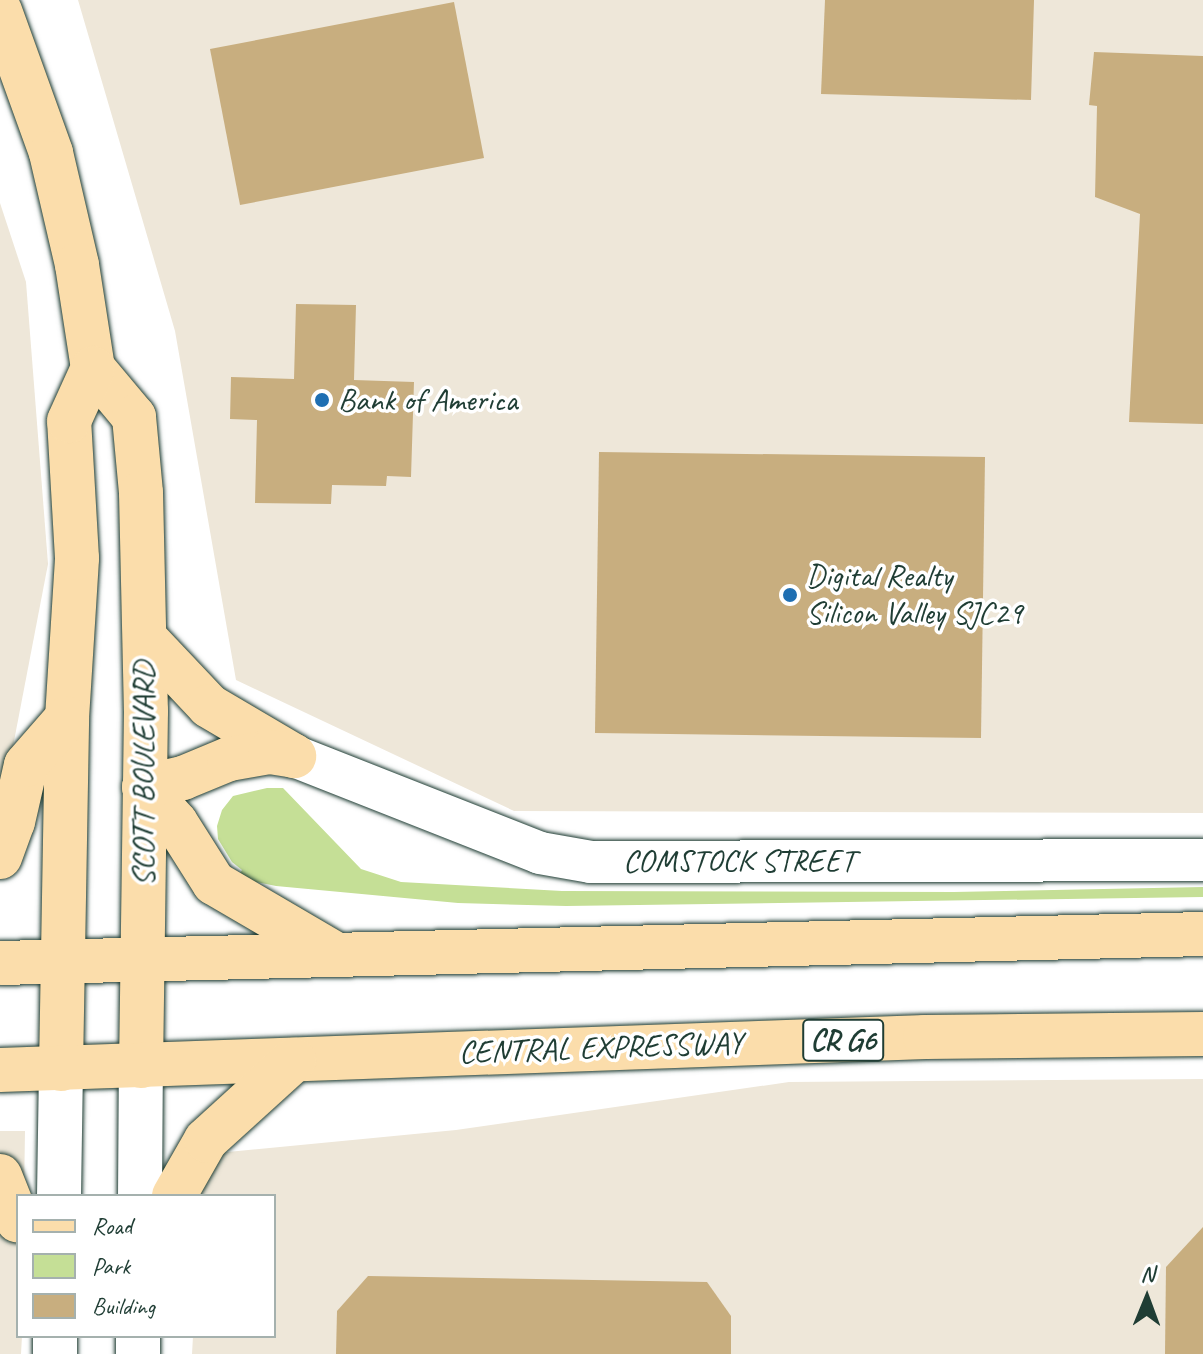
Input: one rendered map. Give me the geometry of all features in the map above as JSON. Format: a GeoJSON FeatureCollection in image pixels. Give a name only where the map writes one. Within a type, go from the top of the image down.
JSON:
{"type":"FeatureCollection","features":[{"type":"Feature","properties":{"kind":"main road"},"geometry":{"type":"LineString","coordinates":[[0,11],[54,165],[77,265],[93,368],[69,421],[77,558],[67,718],[59,1194]]}},
{"type":"Feature","properties":{"kind":"main road","name":"SCOTT BOULEVARD"},"geometry":{"type":"LineString","coordinates":[[93,368],[134,417],[141,493],[145,638],[140,1194]]}},
{"type":"Feature","properties":{"kind":"main road"},"geometry":{"type":"LineString","coordinates":[[145,638],[209,706],[294,756]]}},
{"type":"Feature","properties":{"kind":"main road"},"geometry":{"type":"LineString","coordinates":[[0,857],[13,822],[26,765],[67,718]]}},
{"type":"Feature","properties":{"kind":"main road"},"geometry":{"type":"LineString","coordinates":[[294,756],[270,752],[229,759],[183,778],[144,787],[176,823],[214,883],[334,953]]}},
{"type":"Feature","properties":{"kind":"main road"},"geometry":{"type":"LineString","coordinates":[[0,963],[1203,934]]}},
{"type":"Feature","properties":{"kind":"main road","name":"CENTRAL EXPRESSWAY"},"geometry":{"type":"LineString","coordinates":[[0,1070],[909,1037],[1203,1034]]}},
{"type":"Feature","properties":{"kind":"main road"},"geometry":{"type":"LineString","coordinates":[[175,1194],[206,1140],[294,1060]]}},
{"type":"Feature","properties":{"kind":"main road"},"geometry":{"type":"LineString","coordinates":[[0,1176],[16,1216]]}},
{"type":"Feature","properties":{"kind":"street","name":"COMSTOCK STREET"},"geometry":{"type":"LineString","coordinates":[[294,756],[540,853],[591,862],[1203,860]]}},
{"type":"Feature","properties":{"kind":"shaded area"},"geometry":{"type":"Polygon","coordinates":[[[78,0],[1203,0],[1203,813],[514,811],[236,680],[175,331],[78,0]]]}},
{"type":"Feature","properties":{"kind":"shaded area"},"geometry":{"type":"Polygon","coordinates":[[[0,203],[26,282],[48,564],[0,814],[0,203]]]}},
{"type":"Feature","properties":{"kind":"shaded area"},"geometry":{"type":"Polygon","coordinates":[[[1203,1079],[1203,1354],[192,1354],[193,1338],[276,1338],[276,1194],[196,1194],[197,1155],[456,1130],[789,1082],[1203,1079]]]}},
{"type":"Feature","properties":{"kind":"shaded area"},"geometry":{"type":"Polygon","coordinates":[[[0,1131],[25,1131],[24,1194],[16,1194],[16,1338],[22,1338],[21,1354],[0,1354],[0,1131]]]}},
{"type":"Feature","properties":{"kind":"green space"},"geometry":{"type":"Polygon","coordinates":[[[267,788],[283,788],[361,869],[401,882],[562,891],[954,892],[1203,887],[1203,897],[566,906],[458,903],[276,886],[237,878],[242,870],[232,862],[218,839],[217,826],[222,810],[233,796],[267,788]]]}},
{"type":"Feature","properties":{"kind":"building"},"geometry":{"type":"Polygon","coordinates":[[[825,0],[1034,0],[1031,100],[821,94],[825,0]]]}},
{"type":"Feature","properties":{"kind":"building"},"geometry":{"type":"Polygon","coordinates":[[[454,2],[484,158],[240,205],[210,49],[454,2]]]}},
{"type":"Feature","properties":{"kind":"building"},"geometry":{"type":"Polygon","coordinates":[[[1094,52],[1203,56],[1203,424],[1129,422],[1140,214],[1095,197],[1097,106],[1089,105],[1094,52]]]}},
{"type":"Feature","properties":{"kind":"building","name":"Bank of America"},"geometry":{"type":"Polygon","coordinates":[[[296,304],[356,305],[354,380],[414,382],[411,477],[387,476],[386,486],[332,485],[331,504],[255,503],[257,420],[230,419],[231,377],[294,379],[296,304]]]}},
{"type":"Feature","properties":{"kind":"building","name":"Digital Realty Silicon Valley SJC29"},"geometry":{"type":"Polygon","coordinates":[[[599,452],[985,457],[981,738],[595,733],[599,452]]]}},
{"type":"Feature","properties":{"kind":"building"},"geometry":{"type":"Polygon","coordinates":[[[1203,1227],[1203,1354],[1165,1354],[1166,1267],[1203,1227]]]}},
{"type":"Feature","properties":{"kind":"building"},"geometry":{"type":"Polygon","coordinates":[[[368,1276],[707,1282],[731,1316],[731,1354],[336,1354],[337,1311],[368,1276]]]}},
{"type":"Feature","properties":{"kind":"place","name":"Bank of America"},"geometry":{"type":"Point","coordinates":[322,400]}},
{"type":"Feature","properties":{"kind":"place","name":"Digital Realty Silicon Valley SJC29"},"geometry":{"type":"Point","coordinates":[790,595]}}]}
